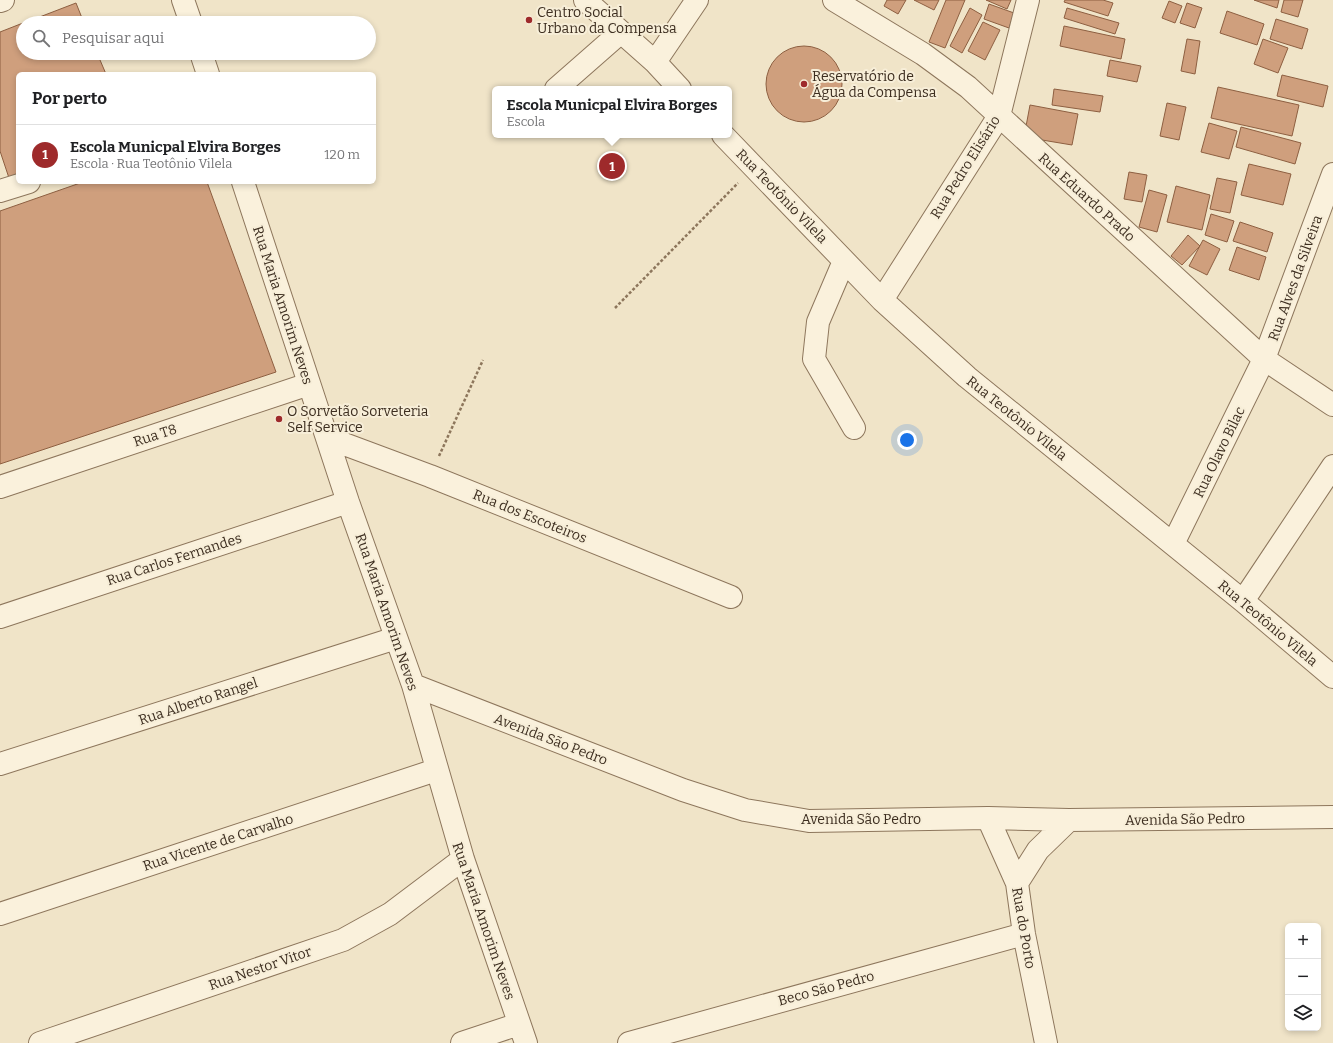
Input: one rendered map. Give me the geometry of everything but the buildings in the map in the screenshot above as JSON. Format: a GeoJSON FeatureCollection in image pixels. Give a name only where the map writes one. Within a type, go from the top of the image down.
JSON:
{"type":"FeatureCollection","features":[{"type":"Feature","properties":{"kind":"street"},"geometry":{"type":"LineString","coordinates":[[183,0],[189,16]]}},
{"type":"Feature","properties":{"kind":"street"},"geometry":{"type":"LineString","coordinates":[[585,0],[655,62],[677,86]]}},
{"type":"Feature","properties":{"kind":"street"},"geometry":{"type":"LineString","coordinates":[[655,62],[697,0]]}},
{"type":"Feature","properties":{"kind":"street","name":"Rua Eduardo Prado"},"geometry":{"type":"LineString","coordinates":[[834,0],[923,54],[968,87],[1264,359],[1333,405]]}},
{"type":"Feature","properties":{"kind":"street","name":"Rua Pedro Elisário"},"geometry":{"type":"LineString","coordinates":[[882,300],[998,116],[1028,0]]}},
{"type":"Feature","properties":{"kind":"street"},"geometry":{"type":"LineString","coordinates":[[559,86],[621,32]]}},
{"type":"Feature","properties":{"kind":"street"},"geometry":{"type":"LineString","coordinates":[[203,60],[207,72]]}},
{"type":"Feature","properties":{"kind":"street","name":"Rua Teotônio Vilela"},"geometry":{"type":"LineString","coordinates":[[726,138],[882,300],[967,377],[1174,544],[1333,677]]}},
{"type":"Feature","properties":{"kind":"street","name":"Rua Alves da Silveira"},"geometry":{"type":"LineString","coordinates":[[1264,359],[1333,174]]}},
{"type":"Feature","properties":{"kind":"street"},"geometry":{"type":"LineString","coordinates":[[0,191],[23,184]]}},
{"type":"Feature","properties":{"kind":"street","name":"Rua Maria Amorim Neves"},"geometry":{"type":"LineString","coordinates":[[244,184],[348,502],[413,685],[436,770],[463,859],[522,1033]]}},
{"type":"Feature","properties":{"kind":"street"},"geometry":{"type":"LineString","coordinates":[[844,261],[818,322],[814,359],[854,428]]}},
{"type":"Feature","properties":{"kind":"street","name":"Rua Olavo Bilac"},"geometry":{"type":"LineString","coordinates":[[1174,544],[1264,359]]}},
{"type":"Feature","properties":{"kind":"street","name":"Rua T8"},"geometry":{"type":"LineString","coordinates":[[0,487],[309,384]]}},
{"type":"Feature","properties":{"kind":"street","name":"Rua dos Escoteiros"},"geometry":{"type":"LineString","coordinates":[[328,438],[430,476],[731,597]]}},
{"type":"Feature","properties":{"kind":"street"},"geometry":{"type":"LineString","coordinates":[[1243,601],[1333,466]]}},
{"type":"Feature","properties":{"kind":"street","name":"Rua Carlos Fernandes"},"geometry":{"type":"LineString","coordinates":[[0,617],[348,502]]}},
{"type":"Feature","properties":{"kind":"street","name":"Rua Alberto Rangel"},"geometry":{"type":"LineString","coordinates":[[0,764],[396,638]]}},
{"type":"Feature","properties":{"kind":"street","name":"Avenida São Pedro"},"geometry":{"type":"LineString","coordinates":[[413,685],[683,790],[745,810],[809,821],[988,818],[1069,820],[1333,817]]}},
{"type":"Feature","properties":{"kind":"street","name":"Rua Vicente de Carvalho"},"geometry":{"type":"LineString","coordinates":[[0,914],[436,770]]}},
{"type":"Feature","properties":{"kind":"street","name":"Rua do Porto"},"geometry":{"type":"LineString","coordinates":[[988,818],[1017,883],[1024,934],[1046,1043]]}},
{"type":"Feature","properties":{"kind":"street"},"geometry":{"type":"LineString","coordinates":[[1017,883],[1038,850],[1069,820]]}},
{"type":"Feature","properties":{"kind":"street","name":"Rua Nestor Vitor"},"geometry":{"type":"LineString","coordinates":[[40,1043],[344,940],[390,914],[463,859]]}},
{"type":"Feature","properties":{"kind":"street","name":"Beco São Pedro"},"geometry":{"type":"LineString","coordinates":[[629,1043],[1024,934]]}},
{"type":"Feature","properties":{"kind":"street"},"geometry":{"type":"LineString","coordinates":[[462,1043],[522,1033]]}},
{"type":"Feature","properties":{"kind":"path"},"geometry":{"type":"LineString","coordinates":[[615,308],[754,167]]}},
{"type":"Feature","properties":{"kind":"path"},"geometry":{"type":"LineString","coordinates":[[430,476],[483,360]]}},
{"type":"Feature","properties":{"kind":"place","name":"Centro Social Urbano da Compensa"},"geometry":{"type":"Point","coordinates":[529,20]}},
{"type":"Feature","properties":{"kind":"place","name":"Reservatório de Água da Compensa"},"geometry":{"type":"Point","coordinates":[804,84]}},
{"type":"Feature","properties":{"kind":"place","name":"Escola Municpal Elvira Borges"},"geometry":{"type":"Point","coordinates":[612,166]}},
{"type":"Feature","properties":{"kind":"place","name":"O Sorvetão Sorveteria Self Service"},"geometry":{"type":"Point","coordinates":[279,419]}}]}
